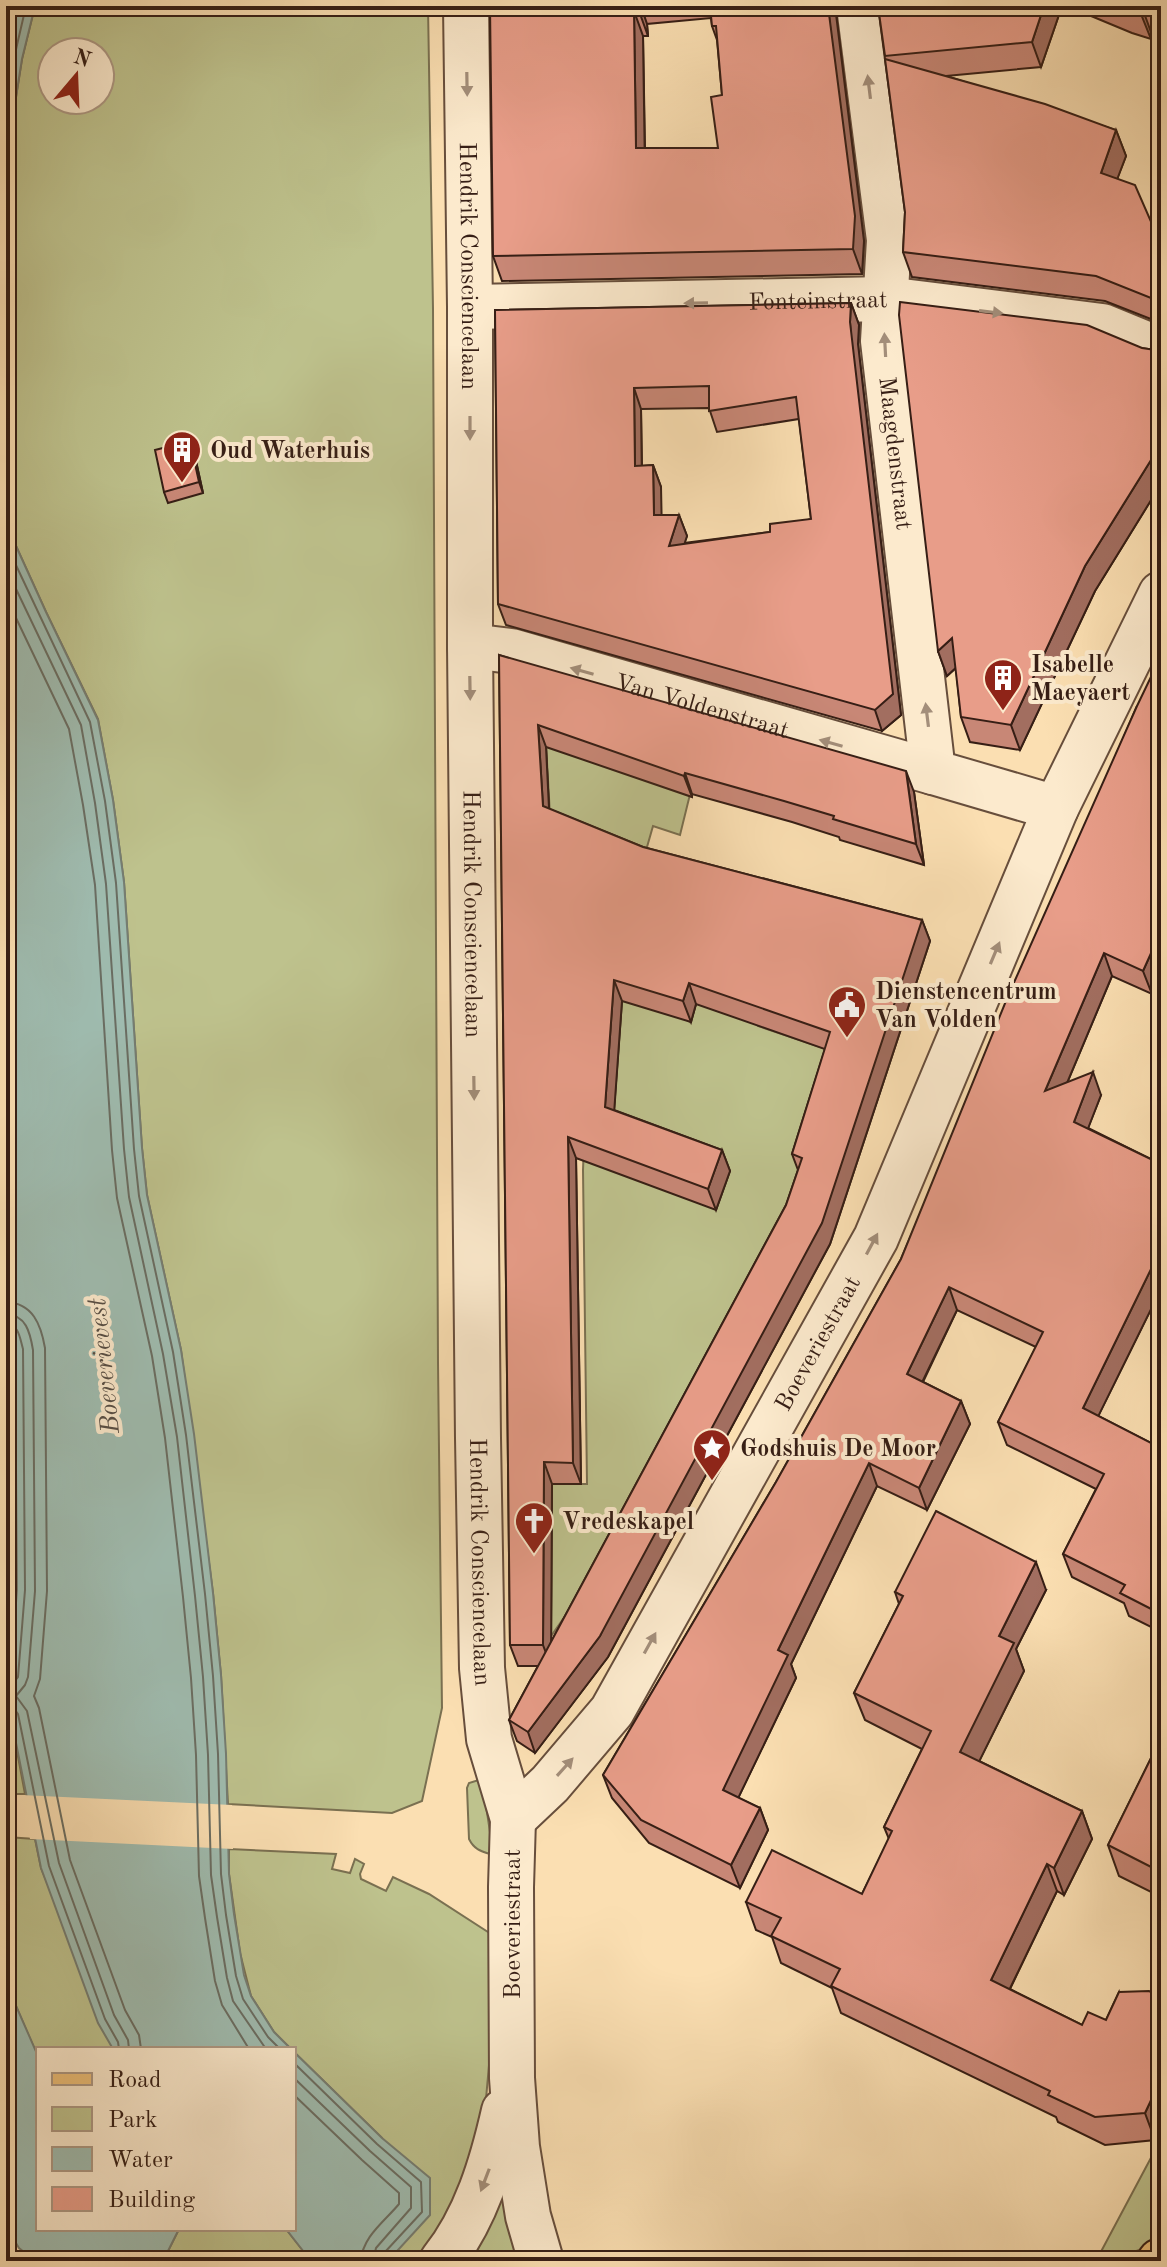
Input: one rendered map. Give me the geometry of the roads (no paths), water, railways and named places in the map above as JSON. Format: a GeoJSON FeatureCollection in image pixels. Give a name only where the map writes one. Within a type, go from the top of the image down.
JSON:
{"type":"FeatureCollection","features":[{"type":"Feature","properties":{"kind":"street","name":"Hendrik Consciencelaan"},"geometry":{"type":"LineString","coordinates":[[466,6],[482,1668],[489,1739],[513,1819]]}},
{"type":"Feature","properties":{"kind":"street","name":"Maagdenstraat"},"geometry":{"type":"LineString","coordinates":[[859,6],[889,240],[883,341],[933,772]]}},
{"type":"Feature","properties":{"kind":"street","name":"Fonteinstraat"},"geometry":{"type":"LineString","coordinates":[[470,307],[886,299],[1102,326],[1161,350]]}},
{"type":"Feature","properties":{"kind":"street","name":"Boeveriestraat"},"geometry":{"type":"LineString","coordinates":[[541,2261],[528,2216],[519,2161],[512,2078],[513,1819],[550,1784],[612,1711],[876,1238],[1056,808],[1161,594]]}},
{"type":"Feature","properties":{"kind":"street","name":"Van Voldenstraat"},"geometry":{"type":"LineString","coordinates":[[470,646],[511,651],[933,772]]}},
{"type":"Feature","properties":{"kind":"street"},"geometry":{"type":"LineString","coordinates":[[933,772],[1056,808]]}},
{"type":"Feature","properties":{"kind":"street","name":"Boeveriestraat"},"geometry":{"type":"LineString","coordinates":[[442,2261],[465,2226],[489,2172],[512,2078]]}},
{"type":"Feature","properties":{"kind":"water"},"geometry":{"type":"Polygon","coordinates":[[[6,6],[35,6],[22,59],[6,160],[6,6]]]}},
{"type":"Feature","properties":{"kind":"water","name":"Boeverievest"},"geometry":{"type":"Polygon","coordinates":[[[6,524],[98,720],[113,800],[124,882],[147,1195],[181,1350],[213,1593],[221,1675],[229,1874],[234,1914],[244,1975],[251,1996],[274,2032],[289,2047],[112,2047],[98,2023],[41,1868],[8,1703],[17,1590],[15,1350],[6,1320],[6,524]]]}},
{"type":"Feature","properties":{"kind":"water"},"geometry":{"type":"Polygon","coordinates":[[[6,1983],[36,2051],[36,2231],[178,2231],[163,2261],[35,2261],[19,2248],[6,2227],[6,1983]]]}},
{"type":"Feature","properties":{"kind":"water"},"geometry":{"type":"Polygon","coordinates":[[[296,2054],[382,2138],[430,2178],[430,2215],[388,2261],[311,2261],[288,2231],[296,2231],[296,2054]]]}},
{"type":"Feature","properties":{"kind":"place","name":"Oud Waterhuis"},"geometry":{"type":"Point","coordinates":[182,484]}},
{"type":"Feature","properties":{"kind":"place","name":"Isabelle Maeyaert"},"geometry":{"type":"Point","coordinates":[1003,712]}},
{"type":"Feature","properties":{"kind":"place","name":"Dienstencentrum Van Volden"},"geometry":{"type":"Point","coordinates":[847,1039]}},
{"type":"Feature","properties":{"kind":"place","name":"Godshuis De Moor"},"geometry":{"type":"Point","coordinates":[712,1482]}},
{"type":"Feature","properties":{"kind":"place","name":"Vredeskapel"},"geometry":{"type":"Point","coordinates":[534,1555]}}]}
